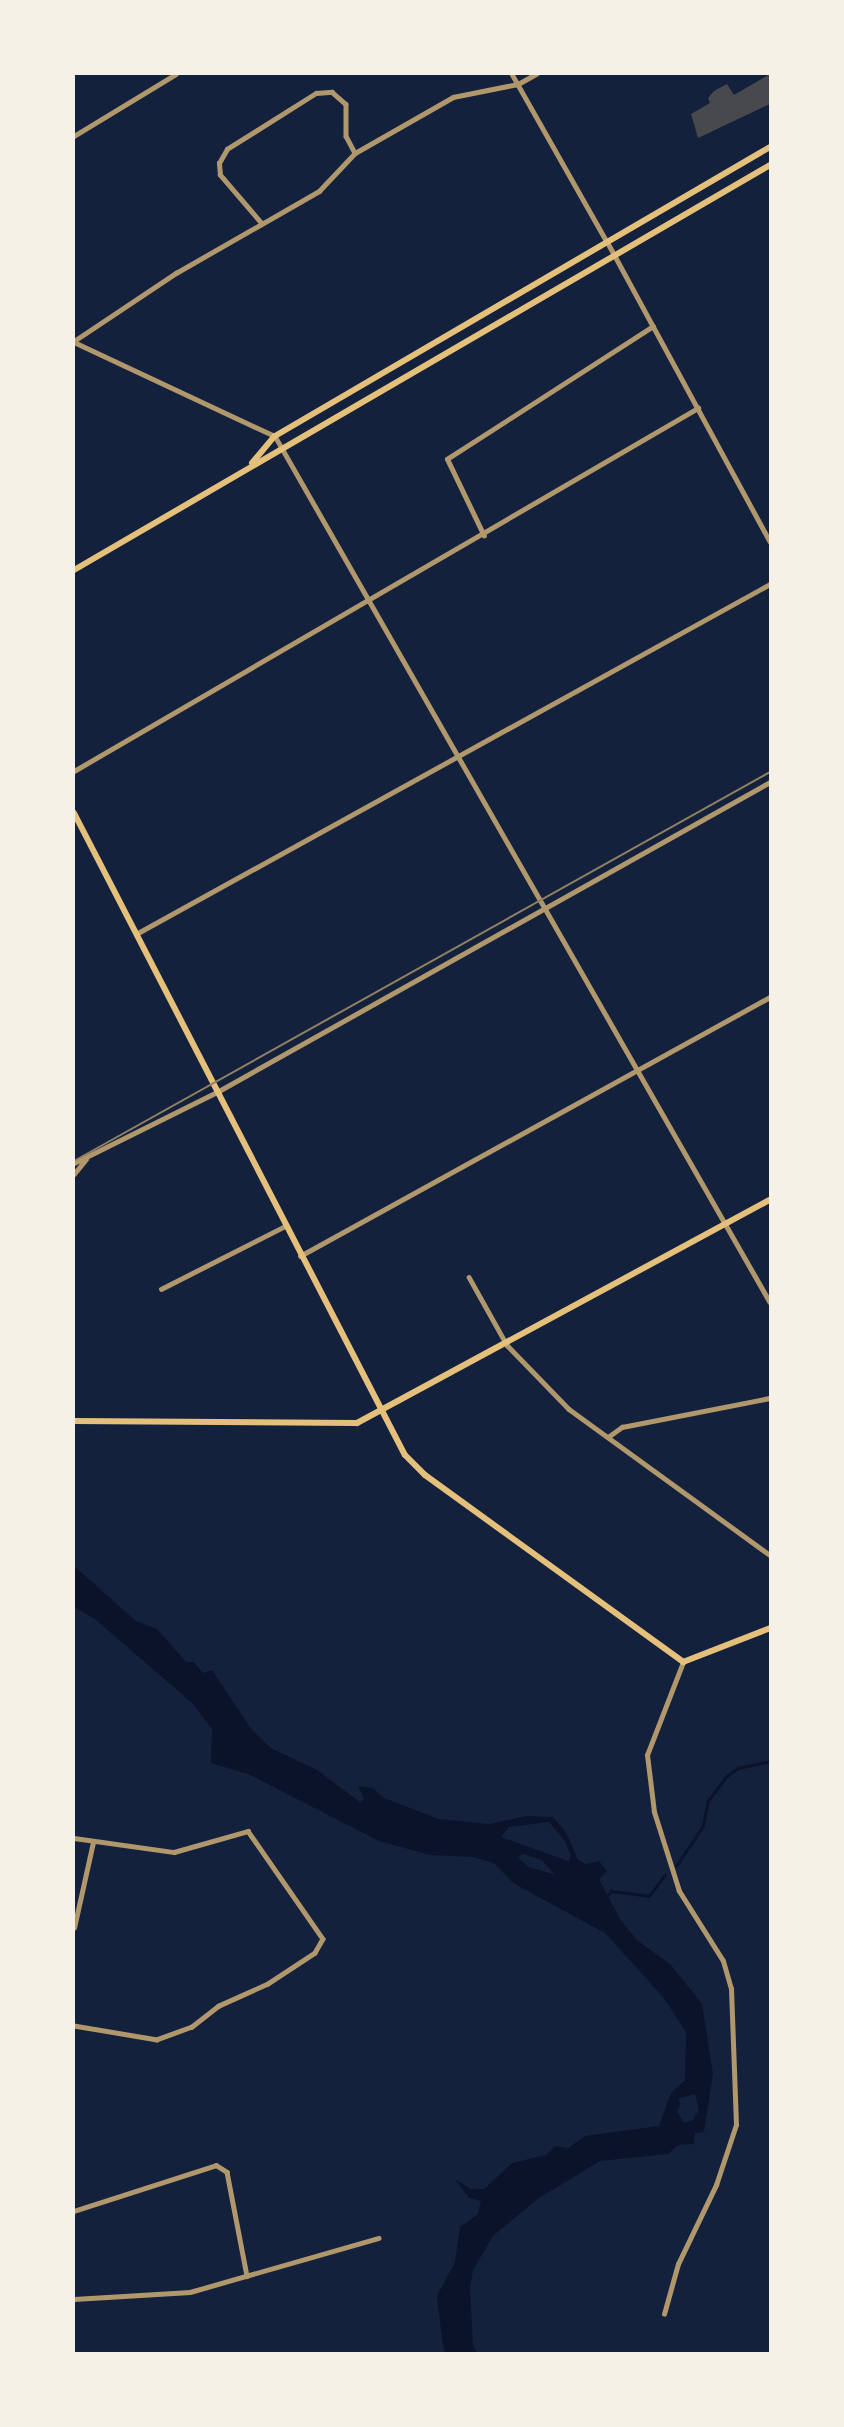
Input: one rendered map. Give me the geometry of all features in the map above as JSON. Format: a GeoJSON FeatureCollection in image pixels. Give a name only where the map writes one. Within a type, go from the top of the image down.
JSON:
{"type":"FeatureCollection","features":[{"type":"Feature","properties":{"kind":"main road"},"geometry":{"type":"LineString","coordinates":[[249,468],[275,436],[771,147]]}},
{"type":"Feature","properties":{"kind":"main road"},"geometry":{"type":"LineString","coordinates":[[74,570],[771,166]]}},
{"type":"Feature","properties":{"kind":"main road"},"geometry":{"type":"LineString","coordinates":[[74,813],[381,1414],[405,1455],[425,1475],[683,1662],[771,1628]]}},
{"type":"Feature","properties":{"kind":"main road"},"geometry":{"type":"LineString","coordinates":[[74,1421],[357,1423],[381,1414],[771,1200]]}},
{"type":"Feature","properties":{"kind":"street"},"geometry":{"type":"LineString","coordinates":[[74,136],[176,74]]}},
{"type":"Feature","properties":{"kind":"street"},"geometry":{"type":"LineString","coordinates":[[512,74],[771,542]]}},
{"type":"Feature","properties":{"kind":"street"},"geometry":{"type":"LineString","coordinates":[[74,341],[261,223],[319,191],[355,153],[453,97],[518,84],[536,74]]}},
{"type":"Feature","properties":{"kind":"street"},"geometry":{"type":"LineString","coordinates":[[261,223],[220,174],[219,163],[227,149],[316,93],[332,92],[346,103],[345,136],[355,153]]}},
{"type":"Feature","properties":{"kind":"street"},"geometry":{"type":"LineString","coordinates":[[484,536],[447,459],[653,326]]}},
{"type":"Feature","properties":{"kind":"street"},"geometry":{"type":"LineString","coordinates":[[74,341],[275,436],[640,1068],[771,1302]]}},
{"type":"Feature","properties":{"kind":"street"},"geometry":{"type":"LineString","coordinates":[[74,771],[484,536],[698,408]]}},
{"type":"Feature","properties":{"kind":"street"},"geometry":{"type":"LineString","coordinates":[[136,934],[771,584]]}},
{"type":"Feature","properties":{"kind":"street"},"geometry":{"type":"LineString","coordinates":[[74,1163],[217,1092],[771,782]]}},
{"type":"Feature","properties":{"kind":"street"},"geometry":{"type":"LineString","coordinates":[[300,1256],[771,997]]}},
{"type":"Feature","properties":{"kind":"street"},"geometry":{"type":"LineString","coordinates":[[74,1174],[86,1159]]}},
{"type":"Feature","properties":{"kind":"street"},"geometry":{"type":"LineString","coordinates":[[161,1289],[285,1226]]}},
{"type":"Feature","properties":{"kind":"street"},"geometry":{"type":"LineString","coordinates":[[469,1277],[507,1345],[569,1409],[771,1555]]}},
{"type":"Feature","properties":{"kind":"street"},"geometry":{"type":"LineString","coordinates":[[608,1437],[622,1427],[771,1398]]}},
{"type":"Feature","properties":{"kind":"street"},"geometry":{"type":"LineString","coordinates":[[664,2314],[678,2264],[716,2185],[736,2124],[732,1989],[723,1961],[679,1891],[654,1812],[647,1755],[683,1662]]}},
{"type":"Feature","properties":{"kind":"street"},"geometry":{"type":"LineString","coordinates":[[74,1838],[174,1852],[248,1830],[323,1939],[315,1953],[268,1984],[219,2006],[192,2027],[158,2040],[74,2026]]}},
{"type":"Feature","properties":{"kind":"street"},"geometry":{"type":"LineString","coordinates":[[74,1928],[93,1842]]}},
{"type":"Feature","properties":{"kind":"street"},"geometry":{"type":"LineString","coordinates":[[74,2211],[216,2165],[227,2172],[247,2276]]}},
{"type":"Feature","properties":{"kind":"street"},"geometry":{"type":"LineString","coordinates":[[74,2299],[190,2292],[378,2238]]}},
{"type":"Feature","properties":{"kind":"water"},"geometry":{"type":"Polygon","coordinates":[[[74,1566],[136,1621],[157,1629],[186,1662],[194,1662],[203,1673],[212,1670],[252,1730],[271,1748],[317,1770],[360,1802],[364,1799],[358,1786],[373,1788],[384,1798],[439,1819],[489,1824],[526,1816],[553,1817],[567,1834],[578,1860],[586,1864],[599,1861],[607,1871],[599,1879],[620,1919],[637,1940],[671,1965],[702,2004],[713,2074],[704,2132],[695,2133],[694,2144],[678,2145],[668,2154],[600,2161],[536,2200],[493,2236],[473,2270],[470,2288],[473,2345],[477,2353],[445,2353],[442,2340],[437,2296],[455,2262],[460,2227],[478,2214],[481,2201],[469,2198],[455,2179],[471,2189],[484,2189],[512,2163],[546,2155],[555,2146],[568,2148],[585,2136],[659,2126],[671,2093],[685,2080],[686,2032],[663,1997],[605,1933],[513,1883],[495,1864],[474,1857],[430,1855],[379,1841],[248,1774],[211,1763],[212,1729],[192,1703],[95,1619],[74,1607],[74,1566]],[[549,1822],[509,1827],[501,1837],[568,1861],[571,1856],[565,1841],[549,1822]],[[523,1854],[518,1858],[529,1867],[555,1875],[542,1860],[523,1854]],[[695,2094],[678,2099],[681,2104],[677,2111],[684,2123],[693,2120],[699,2110],[695,2094]]]}},
{"type":"Feature","properties":{"kind":"building"},"geometry":{"type":"Polygon","coordinates":[[[770,74],[770,104],[698,138],[691,114],[710,103],[708,98],[714,91],[727,84],[734,95],[770,74]]]}},
{"type":"Feature","properties":{"kind":"waterway"},"geometry":{"type":"LineString","coordinates":[[676,1866],[703,1826],[708,1801],[727,1776],[738,1768],[770,1761]]}},
{"type":"Feature","properties":{"kind":"waterway"},"geometry":{"type":"LineString","coordinates":[[608,1895],[611,1891],[649,1896],[665,1875]]}},
{"type":"Feature","properties":{"kind":"tram line"},"geometry":{"type":"LineString","coordinates":[[74,1161],[770,772]]}}]}
